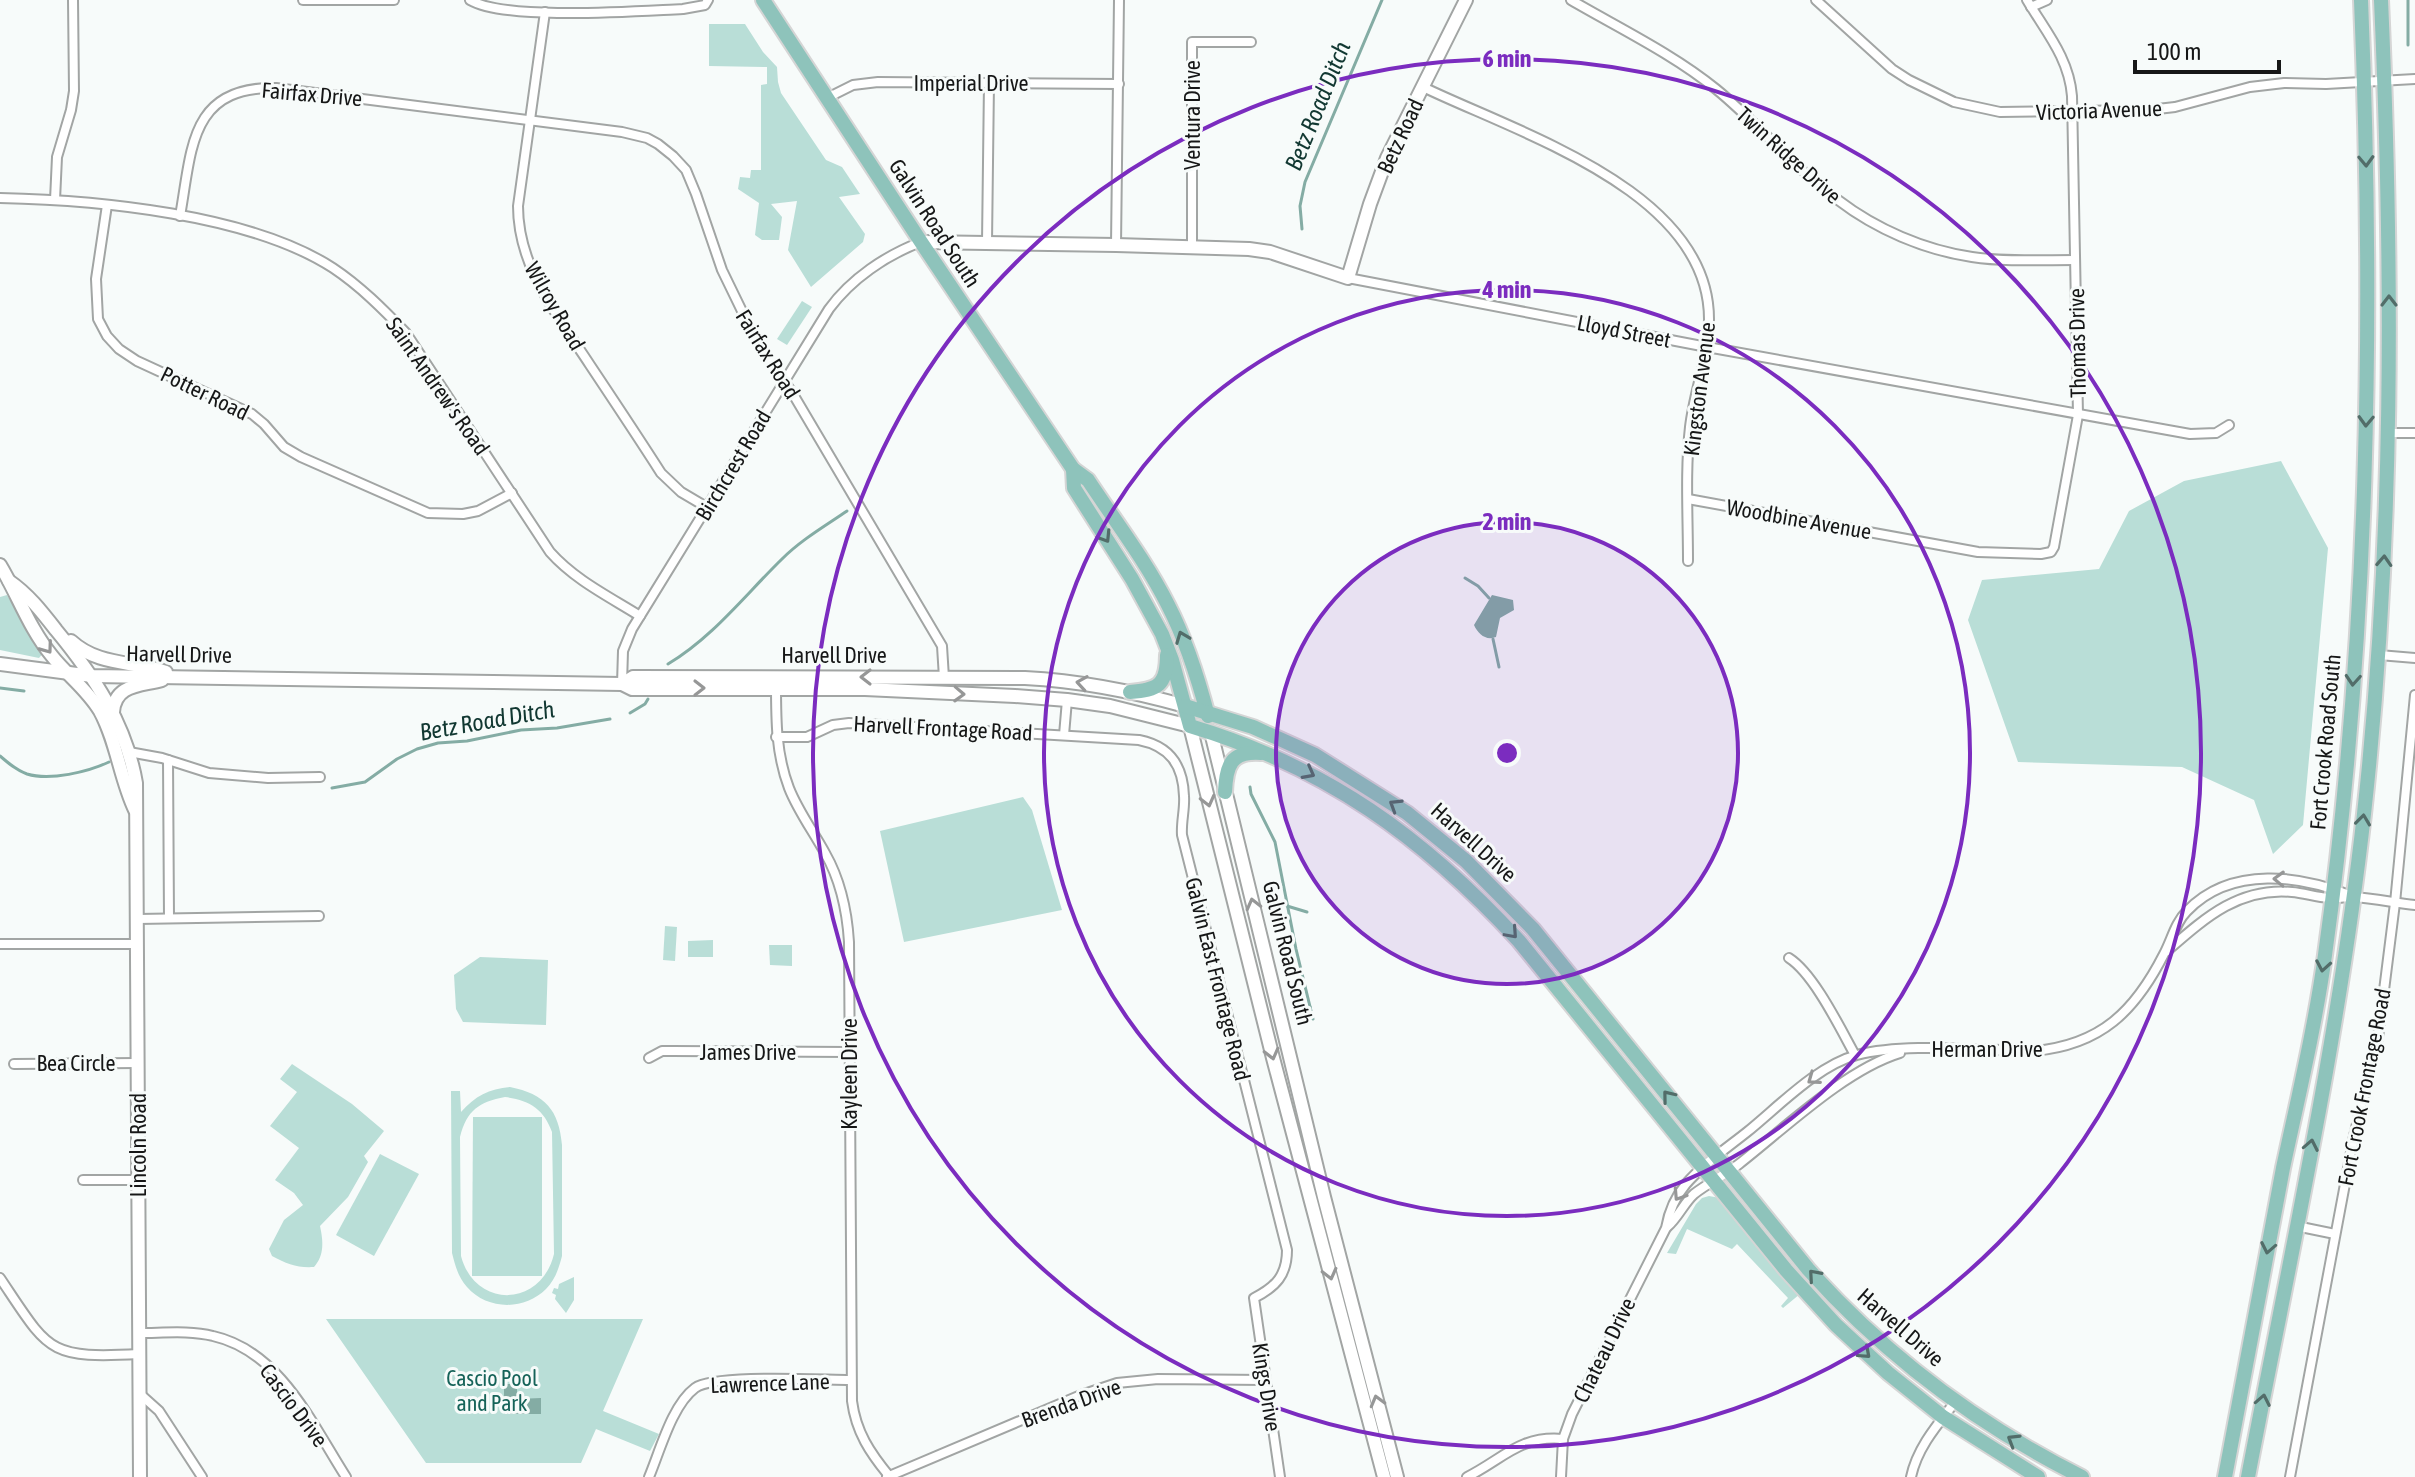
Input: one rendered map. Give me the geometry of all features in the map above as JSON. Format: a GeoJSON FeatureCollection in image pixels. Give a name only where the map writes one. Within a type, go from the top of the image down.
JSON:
{"type":"FeatureCollection","features":[{"type":"Feature","properties":{"kind":"main road","name":"Galvin Road South"},"geometry":{"type":"LineString","coordinates":[[763,0],[1073,469],[1088,480],[1169,606],[1192,661],[1206,711],[1324,1197],[1397,1477]]}},
{"type":"Feature","properties":{"kind":"main road","name":"Betz Road"},"geometry":{"type":"LineString","coordinates":[[1348,278],[1387,158],[1466,0]]}},
{"type":"Feature","properties":{"kind":"main road","name":"Fort Crook Road South"},"geometry":{"type":"LineString","coordinates":[[2225,1477],[2321,975],[2333,894],[2352,695],[2364,482],[2367,355],[2361,0]]}},
{"type":"Feature","properties":{"kind":"main road","name":"Fort Crook Road South"},"geometry":{"type":"LineString","coordinates":[[2248,1477],[2328,1060],[2354,897],[2379,655],[2389,433],[2389,190],[2381,0]]}},
{"type":"Feature","properties":{"kind":"main road","name":"Lloyd Street"},"geometry":{"type":"LineString","coordinates":[[921,242],[1249,249],[1270,252],[1348,278]]}},
{"type":"Feature","properties":{"kind":"main road","name":"Galvin Road South"},"geometry":{"type":"LineString","coordinates":[[1073,469],[1074,488],[1148,606],[1167,647],[1185,706],[1273,1058],[1384,1477]]}},
{"type":"Feature","properties":{"kind":"main road","name":"Lincoln Road"},"geometry":{"type":"LineString","coordinates":[[0,565],[5,584],[39,638],[89,694],[101,713],[136,813]]}},
{"type":"Feature","properties":{"kind":"main road","name":"Lincoln Road"},"geometry":{"type":"LineString","coordinates":[[5,584],[26,593],[92,676],[113,713],[129,752],[138,796],[140,1477]]}},
{"type":"Feature","properties":{"kind":"main road"},"geometry":{"type":"LineString","coordinates":[[55,628],[78,647],[99,658],[153,668],[176,676]]}},
{"type":"Feature","properties":{"kind":"main road"},"geometry":{"type":"LineString","coordinates":[[1130,692],[1152,689],[1163,680],[1167,647]]}},
{"type":"Feature","properties":{"kind":"main road","name":"Harvell Drive"},"geometry":{"type":"LineString","coordinates":[[0,664],[92,676],[622,684],[632,689],[944,678],[1066,680],[1206,711],[1265,731],[1315,755],[1407,813],[1466,861],[1533,929],[1808,1269],[1849,1314],[1955,1402],[2013,1441],[2082,1477]]}},
{"type":"Feature","properties":{"kind":"main road"},"geometry":{"type":"LineString","coordinates":[[113,713],[114,700],[121,691],[176,676]]}},
{"type":"Feature","properties":{"kind":"main road","name":"Harvell Drive"},"geometry":{"type":"LineString","coordinates":[[776,682],[1067,700],[1110,706],[1211,732],[1273,754],[1331,784],[1399,830],[1442,864],[1488,907],[1568,1000],[1786,1270],[1836,1325],[1888,1373],[1943,1417],[2038,1477]]}},
{"type":"Feature","properties":{"kind":"main road"},"geometry":{"type":"LineString","coordinates":[[1225,792],[1227,767],[1235,758],[1251,753],[1273,754]]}},
{"type":"Feature","properties":{"kind":"street"},"geometry":{"type":"LineString","coordinates":[[55,200],[57,157],[74,91],[73,0]]}},
{"type":"Feature","properties":{"kind":"street"},"geometry":{"type":"LineString","coordinates":[[303,0],[394,0]]}},
{"type":"Feature","properties":{"kind":"street"},"geometry":{"type":"LineString","coordinates":[[470,0],[482,7],[545,12],[683,9],[705,5],[708,0]]}},
{"type":"Feature","properties":{"kind":"street"},"geometry":{"type":"LineString","coordinates":[[1116,245],[1119,0]]}},
{"type":"Feature","properties":{"kind":"street","name":"Twin Ridge Drive"},"geometry":{"type":"LineString","coordinates":[[1571,0],[1714,87],[1837,200],[1868,220],[1900,236],[1971,257],[2075,260]]}},
{"type":"Feature","properties":{"kind":"street","name":"Victoria Avenue"},"geometry":{"type":"LineString","coordinates":[[1816,0],[1892,69],[1940,96],[1968,107],[2000,112],[2122,112],[2175,107],[2250,87],[2284,83],[2364,83],[2415,79]]}},
{"type":"Feature","properties":{"kind":"street"},"geometry":{"type":"LineString","coordinates":[[2029,3],[2047,0]]}},
{"type":"Feature","properties":{"kind":"street","name":"Thomas Drive"},"geometry":{"type":"LineString","coordinates":[[1910,539],[1978,552],[2041,554],[2051,552],[2057,536],[2078,415],[2071,83],[2067,68],[2029,3]]}},
{"type":"Feature","properties":{"kind":"street","name":"Wilroy Road"},"geometry":{"type":"LineString","coordinates":[[545,12],[519,192],[518,218],[523,250],[545,296],[661,473],[681,492],[708,508]]}},
{"type":"Feature","properties":{"kind":"street","name":"Ventura Drive"},"geometry":{"type":"LineString","coordinates":[[1192,247],[1192,42],[1251,42]]}},
{"type":"Feature","properties":{"kind":"street","name":"Imperial Drive"},"geometry":{"type":"LineString","coordinates":[[827,98],[843,88],[864,83],[1119,84]]}},
{"type":"Feature","properties":{"kind":"street"},"geometry":{"type":"LineString","coordinates":[[987,242],[989,83]]}},
{"type":"Feature","properties":{"kind":"street","name":"Kingston Avenue"},"geometry":{"type":"LineString","coordinates":[[1423,87],[1587,163],[1625,187],[1665,219],[1697,263],[1707,292],[1709,320],[1707,347],[1690,428],[1688,561]]}},
{"type":"Feature","properties":{"kind":"street","name":"Fairfax Drive"},"geometry":{"type":"LineString","coordinates":[[180,216],[197,131],[207,113],[223,99],[244,89],[276,88],[530,120]]}},
{"type":"Feature","properties":{"kind":"street","name":"Fairfax Road"},"geometry":{"type":"LineString","coordinates":[[530,120],[634,135],[658,144],[673,156],[691,180],[732,294],[756,340],[784,380],[942,646],[944,678]]}},
{"type":"Feature","properties":{"kind":"street","name":"Saint Andrew's Road"},"geometry":{"type":"LineString","coordinates":[[0,198],[107,205],[180,216],[251,232],[296,248],[333,268],[376,302],[406,333],[550,552],[581,580],[640,616]]}},
{"type":"Feature","properties":{"kind":"street","name":"Potter Road"},"geometry":{"type":"LineString","coordinates":[[107,205],[96,279],[96,301],[98,319],[119,349],[137,361],[252,414],[284,447],[301,457],[417,509],[428,513],[463,514],[478,511],[512,493]]}},
{"type":"Feature","properties":{"kind":"street","name":"Birchcrest Road"},"geometry":{"type":"LineString","coordinates":[[622,684],[623,651],[632,629],[784,380],[840,295],[888,258],[921,242]]}},
{"type":"Feature","properties":{"kind":"street","name":"Lloyd Street"},"geometry":{"type":"LineString","coordinates":[[1348,278],[2078,415],[2206,435],[2229,425]]}},
{"type":"Feature","properties":{"kind":"street"},"geometry":{"type":"LineString","coordinates":[[2389,433],[2415,433]]}},
{"type":"Feature","properties":{"kind":"street","name":"Woodbine Avenue"},"geometry":{"type":"LineString","coordinates":[[1688,499],[1910,539]]}},
{"type":"Feature","properties":{"kind":"street"},"geometry":{"type":"LineString","coordinates":[[2379,655],[2415,658]]}},
{"type":"Feature","properties":{"kind":"street","name":"Kayleen Drive"},"geometry":{"type":"LineString","coordinates":[[776,682],[776,737],[788,785],[833,868],[844,898],[849,942],[850,1380],[857,1428],[889,1477]]}},
{"type":"Feature","properties":{"kind":"street","name":"Fort Crook Frontage Road"},"geometry":{"type":"LineString","coordinates":[[2290,1477],[2356,1125],[2378,1038],[2395,903],[2415,695]]}},
{"type":"Feature","properties":{"kind":"street"},"geometry":{"type":"LineString","coordinates":[[1064,735],[1067,700]]}},
{"type":"Feature","properties":{"kind":"street","name":"Harvell Frontage Road"},"geometry":{"type":"LineString","coordinates":[[776,737],[807,737],[833,725],[849,723],[1064,735]]}},
{"type":"Feature","properties":{"kind":"street","name":"Galvin East Frontage Road"},"geometry":{"type":"LineString","coordinates":[[1064,735],[1158,744],[1171,756],[1180,776],[1185,798],[1182,835],[1287,1250],[1287,1265],[1279,1282],[1254,1298]]}},
{"type":"Feature","properties":{"kind":"street"},"geometry":{"type":"LineString","coordinates":[[129,752],[209,773],[320,777]]}},
{"type":"Feature","properties":{"kind":"street"},"geometry":{"type":"LineString","coordinates":[[168,760],[169,918]]}},
{"type":"Feature","properties":{"kind":"street","name":"Herman Drive"},"geometry":{"type":"LineString","coordinates":[[1703,1169],[1816,1075],[1855,1055],[1912,1049],[2034,1051],[2081,1041],[2108,1027],[2143,989],[2187,911],[2200,900],[2230,885],[2246,880],[2280,878],[2317,883],[2333,894]]}},
{"type":"Feature","properties":{"kind":"street","name":"Herman Drive"},"geometry":{"type":"LineString","coordinates":[[2164,953],[2209,916],[2241,897],[2274,891],[2333,894],[2415,905]]}},
{"type":"Feature","properties":{"kind":"street"},"geometry":{"type":"LineString","coordinates":[[138,919],[319,916]]}},
{"type":"Feature","properties":{"kind":"street"},"geometry":{"type":"LineString","coordinates":[[0,944],[138,944]]}},
{"type":"Feature","properties":{"kind":"street"},"geometry":{"type":"LineString","coordinates":[[1789,958],[1810,979],[1855,1055]]}},
{"type":"Feature","properties":{"kind":"street","name":"Herman Drive"},"geometry":{"type":"LineString","coordinates":[[1715,1182],[1839,1085],[1887,1057],[1912,1049]]}},
{"type":"Feature","properties":{"kind":"street","name":"James Drive"},"geometry":{"type":"LineString","coordinates":[[649,1058],[662,1051],[849,1052]]}},
{"type":"Feature","properties":{"kind":"street","name":"Bea Circle"},"geometry":{"type":"LineString","coordinates":[[14,1064],[138,1063]]}},
{"type":"Feature","properties":{"kind":"street","name":"Chateau Drive"},"geometry":{"type":"LineString","coordinates":[[1666,1228],[1673,1203],[1687,1183],[1703,1169]]}},
{"type":"Feature","properties":{"kind":"street"},"geometry":{"type":"LineString","coordinates":[[83,1180],[138,1180]]}},
{"type":"Feature","properties":{"kind":"street","name":"Chateau Drive"},"geometry":{"type":"LineString","coordinates":[[1561,1477],[1563,1439],[1572,1414],[1666,1228],[1690,1197],[1715,1182]]}},
{"type":"Feature","properties":{"kind":"street"},"geometry":{"type":"LineString","coordinates":[[2296,1226],[2335,1234]]}},
{"type":"Feature","properties":{"kind":"street"},"geometry":{"type":"LineString","coordinates":[[0,1278],[41,1338],[54,1348],[88,1356],[139,1354]]}},
{"type":"Feature","properties":{"kind":"street","name":"Kings Drive"},"geometry":{"type":"LineString","coordinates":[[1254,1298],[1280,1477]]}},
{"type":"Feature","properties":{"kind":"street","name":"Cascio Drive"},"geometry":{"type":"LineString","coordinates":[[139,1333],[212,1335],[251,1351],[271,1367],[289,1390],[346,1477]]}},
{"type":"Feature","properties":{"kind":"street","name":"Brenda Drive"},"geometry":{"type":"LineString","coordinates":[[889,1477],[1081,1395],[1117,1383],[1158,1379],[1265,1380]]}},
{"type":"Feature","properties":{"kind":"street","name":"Lawrence Lane"},"geometry":{"type":"LineString","coordinates":[[649,1477],[679,1408],[689,1394],[702,1384],[724,1380],[850,1380]]}},
{"type":"Feature","properties":{"kind":"street"},"geometry":{"type":"LineString","coordinates":[[140,1394],[159,1411],[202,1477]]}},
{"type":"Feature","properties":{"kind":"street"},"geometry":{"type":"LineString","coordinates":[[1911,1477],[1920,1450],[1955,1402]]}},
{"type":"Feature","properties":{"kind":"street"},"geometry":{"type":"LineString","coordinates":[[1467,1477],[1519,1446],[1544,1437],[1563,1439]]}},
{"type":"Feature","properties":{"kind":"green space"},"geometry":{"type":"Polygon","coordinates":[[[709,24],[745,24],[777,67],[781,93],[826,160],[842,167],[860,194],[839,197],[865,234],[863,242],[811,287],[788,250],[797,201],[771,204],[782,217],[779,240],[762,240],[755,235],[759,203],[738,189],[740,177],[750,178],[751,170],[761,170],[761,85],[767,84],[767,67],[709,66],[709,24]]]}},
{"type":"Feature","properties":{"kind":"green space"},"geometry":{"type":"Polygon","coordinates":[[[802,301],[812,307],[787,345],[777,339],[802,301]]]}},
{"type":"Feature","properties":{"kind":"green space"},"geometry":{"type":"Polygon","coordinates":[[[2281,461],[2328,548],[2303,825],[2273,854],[2254,800],[2182,767],[2018,762],[1968,620],[1982,580],[2099,569],[2129,511],[2184,481],[2281,461]]]}},
{"type":"Feature","properties":{"kind":"green space"},"geometry":{"type":"Polygon","coordinates":[[[7,595],[44,652],[39,658],[0,650],[0,597],[7,595]]]}},
{"type":"Feature","properties":{"kind":"green space"},"geometry":{"type":"Polygon","coordinates":[[[1023,797],[1032,810],[1062,910],[904,942],[880,831],[1023,797]]]}},
{"type":"Feature","properties":{"kind":"green space"},"geometry":{"type":"Polygon","coordinates":[[[665,926],[677,927],[675,961],[663,960],[665,926]]]}},
{"type":"Feature","properties":{"kind":"green space"},"geometry":{"type":"Polygon","coordinates":[[[713,940],[713,957],[688,957],[688,941],[713,940]]]}},
{"type":"Feature","properties":{"kind":"green space"},"geometry":{"type":"Polygon","coordinates":[[[769,945],[792,945],[792,966],[770,965],[769,945]]]}},
{"type":"Feature","properties":{"kind":"green space"},"geometry":{"type":"Polygon","coordinates":[[[480,957],[548,960],[546,1025],[463,1022],[456,1009],[454,975],[480,957]]]}},
{"type":"Feature","properties":{"kind":"green space"},"geometry":{"type":"Polygon","coordinates":[[[292,1064],[352,1104],[384,1131],[364,1156],[368,1162],[348,1197],[320,1226],[322,1252],[314,1267],[287,1263],[272,1256],[269,1249],[284,1220],[303,1205],[294,1193],[275,1180],[299,1148],[270,1126],[297,1092],[280,1079],[292,1064]]]}},
{"type":"Feature","properties":{"kind":"green space"},"geometry":{"type":"Polygon","coordinates":[[[502,1088],[522,1090],[541,1099],[558,1122],[562,1145],[562,1256],[558,1269],[549,1285],[537,1296],[506,1305],[495,1304],[475,1295],[459,1275],[452,1253],[451,1091],[460,1091],[461,1112],[483,1094],[502,1088]],[[514,1098],[496,1099],[475,1109],[466,1120],[460,1137],[461,1256],[468,1273],[480,1286],[493,1293],[508,1295],[536,1285],[547,1272],[554,1254],[552,1132],[540,1112],[514,1098]]]}},
{"type":"Feature","properties":{"kind":"green space"},"geometry":{"type":"Polygon","coordinates":[[[473,1117],[542,1117],[542,1276],[472,1276],[473,1117]]]}},
{"type":"Feature","properties":{"kind":"green space"},"geometry":{"type":"Polygon","coordinates":[[[380,1154],[419,1174],[374,1256],[336,1235],[380,1154]]]}},
{"type":"Feature","properties":{"kind":"green space"},"geometry":{"type":"Polygon","coordinates":[[[1709,1196],[1720,1198],[1800,1294],[1783,1308],[1781,1306],[1788,1298],[1737,1244],[1732,1249],[1687,1229],[1676,1254],[1667,1253],[1696,1204],[1709,1196]]]}},
{"type":"Feature","properties":{"kind":"green space"},"geometry":{"type":"Polygon","coordinates":[[[574,1277],[574,1300],[566,1313],[552,1293],[559,1284],[574,1277]]]}},
{"type":"Feature","properties":{"kind":"green space","name":"Cascio Pool and Park"},"geometry":{"type":"Polygon","coordinates":[[[326,1319],[643,1319],[603,1411],[659,1434],[650,1451],[596,1429],[581,1463],[426,1463],[326,1319]]]}},
{"type":"Feature","properties":{"kind":"shaded area"},"geometry":{"type":"Polygon","coordinates":[[[1492,595],[1513,600],[1514,610],[1500,618],[1496,637],[1489,638],[1480,634],[1474,625],[1492,595]]]}},
{"type":"Feature","properties":{"kind":"shaded area"},"geometry":{"type":"Polygon","coordinates":[[[504,1384],[517,1384],[517,1399],[541,1398],[541,1414],[504,1414],[504,1384]]]}},
{"type":"Feature","properties":{"kind":"waterway","name":"Betz Road Ditch"},"geometry":{"type":"LineString","coordinates":[[1302,229],[1300,206],[1305,182],[1382,0]]}},
{"type":"Feature","properties":{"kind":"waterway"},"geometry":{"type":"LineString","coordinates":[[2408,0],[2408,45]]}},
{"type":"Feature","properties":{"kind":"waterway","name":"Betz Road Ditch"},"geometry":{"type":"LineString","coordinates":[[668,664],[700,641],[789,552],[847,511]]}},
{"type":"Feature","properties":{"kind":"waterway"},"geometry":{"type":"LineString","coordinates":[[1465,578],[1489,598]]}},
{"type":"Feature","properties":{"kind":"waterway"},"geometry":{"type":"LineString","coordinates":[[1493,639],[1499,667]]}},
{"type":"Feature","properties":{"kind":"waterway"},"geometry":{"type":"LineString","coordinates":[[0,688],[24,691]]}},
{"type":"Feature","properties":{"kind":"waterway","name":"Betz Road Ditch"},"geometry":{"type":"LineString","coordinates":[[630,713],[648,699]]}},
{"type":"Feature","properties":{"kind":"waterway","name":"Betz Road Ditch"},"geometry":{"type":"LineString","coordinates":[[332,788],[365,782],[397,759],[438,743],[610,719]]}},
{"type":"Feature","properties":{"kind":"waterway","name":"Betz Road Ditch"},"geometry":{"type":"LineString","coordinates":[[0,756],[12,766],[36,776],[80,772],[109,762]]}},
{"type":"Feature","properties":{"kind":"waterway"},"geometry":{"type":"LineString","coordinates":[[1250,787],[1275,842],[1313,1019]]}},
{"type":"Feature","properties":{"kind":"waterway"},"geometry":{"type":"LineString","coordinates":[[1287,906],[1307,912]]}},
{"type":"Feature","properties":{"kind":"waterway"},"geometry":{"type":"LineString","coordinates":[[1306,1019],[1310,1007]]}}]}
